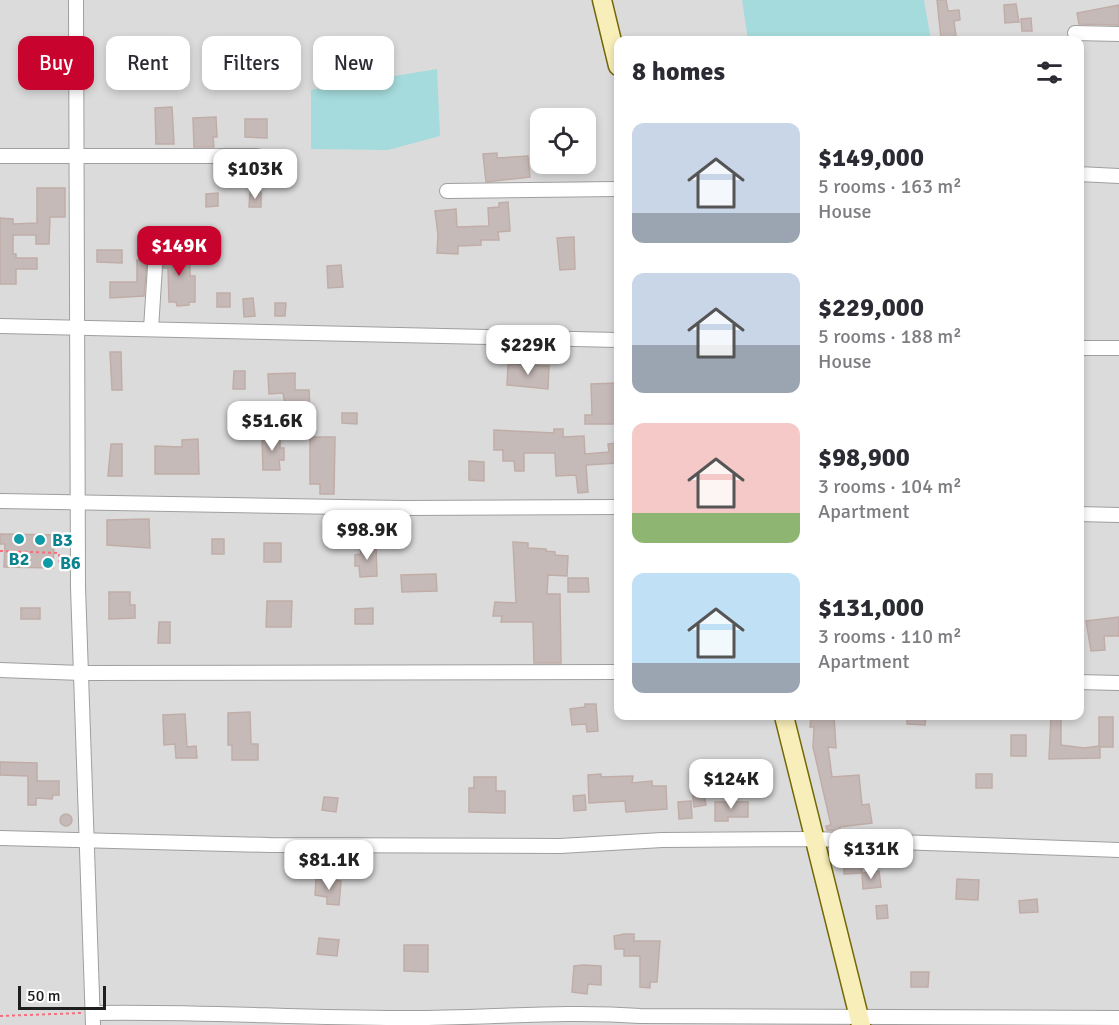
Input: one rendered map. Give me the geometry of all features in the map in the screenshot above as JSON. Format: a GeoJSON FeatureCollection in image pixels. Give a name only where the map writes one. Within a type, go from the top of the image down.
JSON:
{"type":"FeatureCollection","features":[{"type":"Feature","properties":{"kind":"street"},"geometry":{"type":"LineString","coordinates":[[76,0],[81,673],[93,1019],[401,1018],[532,1016],[592,1012],[640,1016],[860,1021],[1119,1018]]}},
{"type":"Feature","properties":{"kind":"street"},"geometry":{"type":"LineString","coordinates":[[602,0],[614,50]]}},
{"type":"Feature","properties":{"kind":"street"},"geometry":{"type":"LineString","coordinates":[[1075,33],[1119,34]]}},
{"type":"Feature","properties":{"kind":"street"},"geometry":{"type":"LineString","coordinates":[[0,156],[257,156]]}},
{"type":"Feature","properties":{"kind":"street"},"geometry":{"type":"LineString","coordinates":[[1084,174],[1119,176]]}},
{"type":"Feature","properties":{"kind":"street"},"geometry":{"type":"LineString","coordinates":[[447,191],[614,189]]}},
{"type":"Feature","properties":{"kind":"street"},"geometry":{"type":"LineString","coordinates":[[151,328],[155,266]]}},
{"type":"Feature","properties":{"kind":"street"},"geometry":{"type":"LineString","coordinates":[[0,327],[151,328],[614,340]]}},
{"type":"Feature","properties":{"kind":"street"},"geometry":{"type":"LineString","coordinates":[[1084,348],[1119,348]]}},
{"type":"Feature","properties":{"kind":"street"},"geometry":{"type":"LineString","coordinates":[[0,501],[404,508],[614,507]]}},
{"type":"Feature","properties":{"kind":"street"},"geometry":{"type":"LineString","coordinates":[[1084,514],[1119,514]]}},
{"type":"Feature","properties":{"kind":"street"},"geometry":{"type":"LineString","coordinates":[[0,670],[81,673],[614,672]]}},
{"type":"Feature","properties":{"kind":"street"},"geometry":{"type":"LineString","coordinates":[[1084,682],[1119,683]]}},
{"type":"Feature","properties":{"kind":"street"},"geometry":{"type":"LineString","coordinates":[[785,720],[860,1021]]}},
{"type":"Feature","properties":{"kind":"street"},"geometry":{"type":"LineString","coordinates":[[0,838],[269,845],[561,846],[662,840],[813,839],[1119,850]]}},
{"type":"Feature","properties":{"kind":"path"},"geometry":{"type":"LineString","coordinates":[[0,551],[59,553],[60,567]]}},
{"type":"Feature","properties":{"kind":"path"},"geometry":{"type":"LineString","coordinates":[[0,1016],[93,1019]]}},
{"type":"Feature","properties":{"kind":"shaded area"},"geometry":{"type":"Polygon","coordinates":[[[0,0],[1119,0],[1119,1025],[0,1025],[0,0]]]}},
{"type":"Feature","properties":{"kind":"water"},"geometry":{"type":"Polygon","coordinates":[[[742,0],[924,0],[930,36],[747,36],[742,0]]]}},
{"type":"Feature","properties":{"kind":"water"},"geometry":{"type":"Polygon","coordinates":[[[437,69],[440,136],[388,150],[311,149],[311,90],[394,90],[394,76],[437,69]]]}},
{"type":"Feature","properties":{"kind":"building"},"geometry":{"type":"Polygon","coordinates":[[[937,0],[946,0],[948,11],[959,10],[960,20],[954,21],[956,36],[941,36],[937,0]]]}},
{"type":"Feature","properties":{"kind":"building"},"geometry":{"type":"Polygon","coordinates":[[[1016,4],[1019,22],[1005,23],[1004,5],[1016,4]]]}},
{"type":"Feature","properties":{"kind":"building"},"geometry":{"type":"Polygon","coordinates":[[[1119,5],[1119,25],[1079,24],[1077,13],[1119,5]]]}},
{"type":"Feature","properties":{"kind":"building"},"geometry":{"type":"Polygon","coordinates":[[[1031,18],[1032,31],[1022,31],[1021,19],[1031,18]]]}},
{"type":"Feature","properties":{"kind":"building"},"geometry":{"type":"Polygon","coordinates":[[[172,107],[174,144],[156,144],[155,108],[172,107]]]}},
{"type":"Feature","properties":{"kind":"building"},"geometry":{"type":"Polygon","coordinates":[[[216,117],[217,137],[213,137],[214,147],[194,147],[193,118],[216,117]]]}},
{"type":"Feature","properties":{"kind":"building"},"geometry":{"type":"Polygon","coordinates":[[[245,119],[267,119],[267,138],[245,137],[245,119]]]}},
{"type":"Feature","properties":{"kind":"building"},"geometry":{"type":"Polygon","coordinates":[[[497,153],[497,158],[528,156],[530,177],[486,182],[483,154],[497,153]]]}},
{"type":"Feature","properties":{"kind":"building"},"geometry":{"type":"Polygon","coordinates":[[[292,158],[292,168],[275,168],[275,159],[292,158]]]}},
{"type":"Feature","properties":{"kind":"building"},"geometry":{"type":"Polygon","coordinates":[[[37,188],[65,188],[65,217],[50,217],[49,244],[36,244],[36,235],[13,235],[13,254],[16,254],[16,258],[37,258],[37,269],[16,269],[16,284],[0,284],[0,218],[13,219],[13,224],[37,223],[37,188]]]}},
{"type":"Feature","properties":{"kind":"building"},"geometry":{"type":"Polygon","coordinates":[[[250,192],[261,192],[261,207],[249,207],[250,192]]]}},
{"type":"Feature","properties":{"kind":"building"},"geometry":{"type":"Polygon","coordinates":[[[218,193],[218,206],[206,207],[206,194],[218,193]]]}},
{"type":"Feature","properties":{"kind":"building"},"geometry":{"type":"Polygon","coordinates":[[[508,202],[510,231],[498,232],[499,240],[481,240],[481,245],[458,246],[458,254],[437,253],[438,235],[435,211],[456,209],[457,227],[489,226],[488,208],[499,207],[499,203],[508,202]]]}},
{"type":"Feature","properties":{"kind":"building"},"geometry":{"type":"Polygon","coordinates":[[[574,237],[575,269],[560,270],[557,238],[574,237]]]}},
{"type":"Feature","properties":{"kind":"building"},"geometry":{"type":"Polygon","coordinates":[[[97,250],[122,250],[122,263],[97,262],[97,250]]]}},
{"type":"Feature","properties":{"kind":"building"},"geometry":{"type":"Polygon","coordinates":[[[158,251],[190,251],[190,276],[195,276],[195,302],[177,306],[176,302],[169,302],[168,268],[164,268],[163,262],[158,258],[158,251]]]}},
{"type":"Feature","properties":{"kind":"building"},"geometry":{"type":"Polygon","coordinates":[[[137,260],[147,260],[144,296],[110,298],[110,282],[137,282],[137,260]]]}},
{"type":"Feature","properties":{"kind":"building"},"geometry":{"type":"Polygon","coordinates":[[[341,265],[343,287],[328,288],[327,266],[341,265]]]}},
{"type":"Feature","properties":{"kind":"building"},"geometry":{"type":"Polygon","coordinates":[[[217,293],[230,293],[230,307],[217,307],[217,293]]]}},
{"type":"Feature","properties":{"kind":"building"},"geometry":{"type":"Polygon","coordinates":[[[253,298],[255,316],[244,317],[243,299],[253,298]]]}},
{"type":"Feature","properties":{"kind":"building"},"geometry":{"type":"Polygon","coordinates":[[[275,303],[286,303],[285,316],[275,316],[275,303]]]}},
{"type":"Feature","properties":{"kind":"building"},"geometry":{"type":"Polygon","coordinates":[[[110,352],[121,352],[122,390],[112,390],[110,352]]]}},
{"type":"Feature","properties":{"kind":"building"},"geometry":{"type":"Polygon","coordinates":[[[508,364],[549,366],[548,389],[507,385],[508,364]]]}},
{"type":"Feature","properties":{"kind":"building"},"geometry":{"type":"Polygon","coordinates":[[[234,371],[245,371],[245,389],[233,389],[234,371]]]}},
{"type":"Feature","properties":{"kind":"building"},"geometry":{"type":"Polygon","coordinates":[[[295,373],[295,390],[309,390],[310,411],[286,409],[283,393],[269,394],[268,374],[295,373]]]}},
{"type":"Feature","properties":{"kind":"building"},"geometry":{"type":"Polygon","coordinates":[[[614,383],[614,424],[585,424],[585,415],[592,415],[591,384],[614,383]]]}},
{"type":"Feature","properties":{"kind":"building"},"geometry":{"type":"Polygon","coordinates":[[[342,413],[357,413],[357,424],[342,423],[342,413]]]}},
{"type":"Feature","properties":{"kind":"building"},"geometry":{"type":"Polygon","coordinates":[[[554,429],[563,429],[563,437],[584,436],[585,454],[609,452],[608,444],[614,443],[614,463],[586,465],[588,492],[578,493],[576,475],[556,476],[555,453],[524,453],[524,471],[515,471],[514,461],[503,461],[503,450],[494,450],[494,430],[554,433],[554,429]]]}},
{"type":"Feature","properties":{"kind":"building"},"geometry":{"type":"Polygon","coordinates":[[[262,434],[280,434],[280,448],[284,448],[284,460],[279,460],[280,470],[263,470],[262,434]]]}},
{"type":"Feature","properties":{"kind":"building"},"geometry":{"type":"Polygon","coordinates":[[[310,437],[335,437],[334,494],[320,494],[320,484],[310,484],[310,437]]]}},
{"type":"Feature","properties":{"kind":"building"},"geometry":{"type":"Polygon","coordinates":[[[198,439],[199,474],[155,474],[155,446],[182,447],[182,440],[198,439]]]}},
{"type":"Feature","properties":{"kind":"building"},"geometry":{"type":"Polygon","coordinates":[[[111,444],[122,444],[122,476],[108,476],[111,444]]]}},
{"type":"Feature","properties":{"kind":"building"},"geometry":{"type":"Polygon","coordinates":[[[469,461],[484,462],[484,481],[469,480],[469,461]]]}},
{"type":"Feature","properties":{"kind":"building"},"geometry":{"type":"Polygon","coordinates":[[[149,519],[150,548],[107,545],[107,520],[149,519]]]}},
{"type":"Feature","properties":{"kind":"building"},"geometry":{"type":"Polygon","coordinates":[[[0,534],[63,535],[63,545],[54,544],[53,568],[4,567],[5,544],[0,544],[0,534]]]}},
{"type":"Feature","properties":{"kind":"building"},"geometry":{"type":"Polygon","coordinates":[[[212,539],[224,539],[224,554],[212,554],[212,539]]]}},
{"type":"Feature","properties":{"kind":"building"},"geometry":{"type":"Polygon","coordinates":[[[513,542],[528,543],[528,548],[546,549],[546,551],[555,552],[555,555],[568,556],[567,576],[548,575],[547,594],[560,594],[561,663],[534,663],[533,622],[501,622],[502,616],[493,616],[495,602],[516,603],[513,542]]]}},
{"type":"Feature","properties":{"kind":"building"},"geometry":{"type":"Polygon","coordinates":[[[264,543],[281,543],[281,562],[264,562],[264,543]]]}},
{"type":"Feature","properties":{"kind":"building"},"geometry":{"type":"Polygon","coordinates":[[[360,546],[376,546],[377,576],[360,577],[359,566],[355,566],[355,555],[361,554],[360,546]]]}},
{"type":"Feature","properties":{"kind":"building"},"geometry":{"type":"Polygon","coordinates":[[[436,574],[437,591],[402,592],[401,575],[436,574]]]}},
{"type":"Feature","properties":{"kind":"building"},"geometry":{"type":"Polygon","coordinates":[[[568,578],[588,578],[589,592],[568,592],[568,578]]]}},
{"type":"Feature","properties":{"kind":"building"},"geometry":{"type":"Polygon","coordinates":[[[109,592],[130,592],[130,605],[135,605],[135,618],[109,619],[109,592]]]}},
{"type":"Feature","properties":{"kind":"building"},"geometry":{"type":"Polygon","coordinates":[[[267,601],[292,601],[291,627],[266,627],[267,601]]]}},
{"type":"Feature","properties":{"kind":"building"},"geometry":{"type":"Polygon","coordinates":[[[21,608],[40,608],[40,619],[21,619],[21,608]]]}},
{"type":"Feature","properties":{"kind":"building"},"geometry":{"type":"Polygon","coordinates":[[[373,608],[373,624],[355,624],[355,609],[373,608]]]}},
{"type":"Feature","properties":{"kind":"building"},"geometry":{"type":"Polygon","coordinates":[[[1119,617],[1119,636],[1104,636],[1105,650],[1091,651],[1086,621],[1119,617]]]}},
{"type":"Feature","properties":{"kind":"building"},"geometry":{"type":"Polygon","coordinates":[[[159,622],[170,622],[170,643],[158,643],[159,622]]]}},
{"type":"Feature","properties":{"kind":"building"},"geometry":{"type":"Polygon","coordinates":[[[585,704],[596,704],[598,731],[587,732],[586,724],[572,725],[570,709],[585,707],[585,704]]]}},
{"type":"Feature","properties":{"kind":"building"},"geometry":{"type":"Polygon","coordinates":[[[250,712],[251,744],[258,744],[258,760],[232,760],[232,745],[228,745],[228,713],[250,712]]]}},
{"type":"Feature","properties":{"kind":"building"},"geometry":{"type":"Polygon","coordinates":[[[185,714],[187,747],[196,746],[197,758],[176,758],[175,744],[164,745],[163,715],[185,714]]]}},
{"type":"Feature","properties":{"kind":"building"},"geometry":{"type":"Polygon","coordinates":[[[1099,717],[1113,717],[1113,747],[1100,747],[1100,758],[1049,759],[1051,720],[1061,720],[1061,745],[1084,748],[1099,746],[1099,717]]]}},
{"type":"Feature","properties":{"kind":"building"},"geometry":{"type":"Polygon","coordinates":[[[811,720],[834,720],[836,748],[828,747],[832,777],[859,775],[862,805],[869,804],[872,823],[840,827],[840,831],[827,830],[826,826],[831,825],[813,747],[814,727],[810,727],[811,720]]]}},
{"type":"Feature","properties":{"kind":"building"},"geometry":{"type":"Polygon","coordinates":[[[907,720],[926,720],[925,725],[907,724],[907,720]]]}},
{"type":"Feature","properties":{"kind":"building"},"geometry":{"type":"Polygon","coordinates":[[[1011,735],[1026,735],[1026,756],[1011,756],[1011,735]]]}},
{"type":"Feature","properties":{"kind":"building"},"geometry":{"type":"Polygon","coordinates":[[[0,762],[37,763],[37,781],[59,781],[59,795],[53,795],[52,799],[36,798],[36,805],[28,805],[28,776],[0,775],[0,762]]]}},
{"type":"Feature","properties":{"kind":"building"},"geometry":{"type":"Polygon","coordinates":[[[601,774],[601,777],[633,776],[632,783],[652,781],[652,786],[666,786],[667,809],[626,812],[625,801],[589,803],[588,775],[601,774]]]}},
{"type":"Feature","properties":{"kind":"building"},"geometry":{"type":"Polygon","coordinates":[[[976,774],[992,774],[992,788],[976,788],[976,774]]]}},
{"type":"Feature","properties":{"kind":"building"},"geometry":{"type":"Polygon","coordinates":[[[474,777],[496,777],[496,791],[505,791],[505,813],[469,812],[469,788],[474,788],[474,777]]]}},
{"type":"Feature","properties":{"kind":"building"},"geometry":{"type":"Polygon","coordinates":[[[703,789],[706,805],[694,807],[692,790],[703,789]]]}},
{"type":"Feature","properties":{"kind":"building"},"geometry":{"type":"Polygon","coordinates":[[[585,795],[586,810],[574,811],[573,796],[585,795]]]}},
{"type":"Feature","properties":{"kind":"building"},"geometry":{"type":"Polygon","coordinates":[[[324,797],[338,798],[336,812],[322,810],[324,797]]]}},
{"type":"Feature","properties":{"kind":"building"},"geometry":{"type":"Polygon","coordinates":[[[691,801],[692,818],[679,819],[678,802],[691,801]]]}},
{"type":"Feature","properties":{"kind":"building"},"geometry":{"type":"Polygon","coordinates":[[[715,802],[748,802],[748,817],[728,817],[728,821],[715,821],[715,802]]]}},
{"type":"Feature","properties":{"kind":"building"},"geometry":{"type":"Polygon","coordinates":[[[68,814],[72,820],[68,826],[64,826],[60,818],[68,814]]]}},
{"type":"Feature","properties":{"kind":"building"},"geometry":{"type":"Polygon","coordinates":[[[861,862],[862,873],[844,874],[844,863],[861,862]]]}},
{"type":"Feature","properties":{"kind":"building"},"geometry":{"type":"Polygon","coordinates":[[[879,871],[881,887],[863,889],[862,873],[879,871]]]}},
{"type":"Feature","properties":{"kind":"building"},"geometry":{"type":"Polygon","coordinates":[[[316,879],[341,881],[339,905],[327,904],[327,897],[315,895],[316,879]]]}},
{"type":"Feature","properties":{"kind":"building"},"geometry":{"type":"Polygon","coordinates":[[[957,879],[979,880],[978,900],[956,899],[957,879]]]}},
{"type":"Feature","properties":{"kind":"building"},"geometry":{"type":"Polygon","coordinates":[[[1037,899],[1038,912],[1020,913],[1019,901],[1037,899]]]}},
{"type":"Feature","properties":{"kind":"building"},"geometry":{"type":"Polygon","coordinates":[[[887,905],[888,918],[877,919],[876,906],[887,905]]]}},
{"type":"Feature","properties":{"kind":"building"},"geometry":{"type":"Polygon","coordinates":[[[634,934],[634,941],[660,941],[657,982],[650,982],[650,988],[640,987],[640,956],[624,956],[624,949],[615,949],[614,936],[634,934]]]}},
{"type":"Feature","properties":{"kind":"building"},"geometry":{"type":"Polygon","coordinates":[[[319,938],[339,940],[337,956],[317,954],[319,938]]]}},
{"type":"Feature","properties":{"kind":"building"},"geometry":{"type":"Polygon","coordinates":[[[404,945],[428,945],[428,972],[404,971],[404,945]]]}},
{"type":"Feature","properties":{"kind":"building"},"geometry":{"type":"Polygon","coordinates":[[[574,966],[601,966],[601,985],[588,984],[587,994],[572,992],[574,966]]]}},
{"type":"Feature","properties":{"kind":"building"},"geometry":{"type":"Polygon","coordinates":[[[911,972],[929,972],[928,987],[911,987],[911,972]]]}},
{"type":"Feature","properties":{"kind":"place","name":"B2"},"geometry":{"type":"Point","coordinates":[19,539]}},
{"type":"Feature","properties":{"kind":"place","name":"B3"},"geometry":{"type":"Point","coordinates":[40,540]}},
{"type":"Feature","properties":{"kind":"place","name":"B6"},"geometry":{"type":"Point","coordinates":[48,563]}}]}
